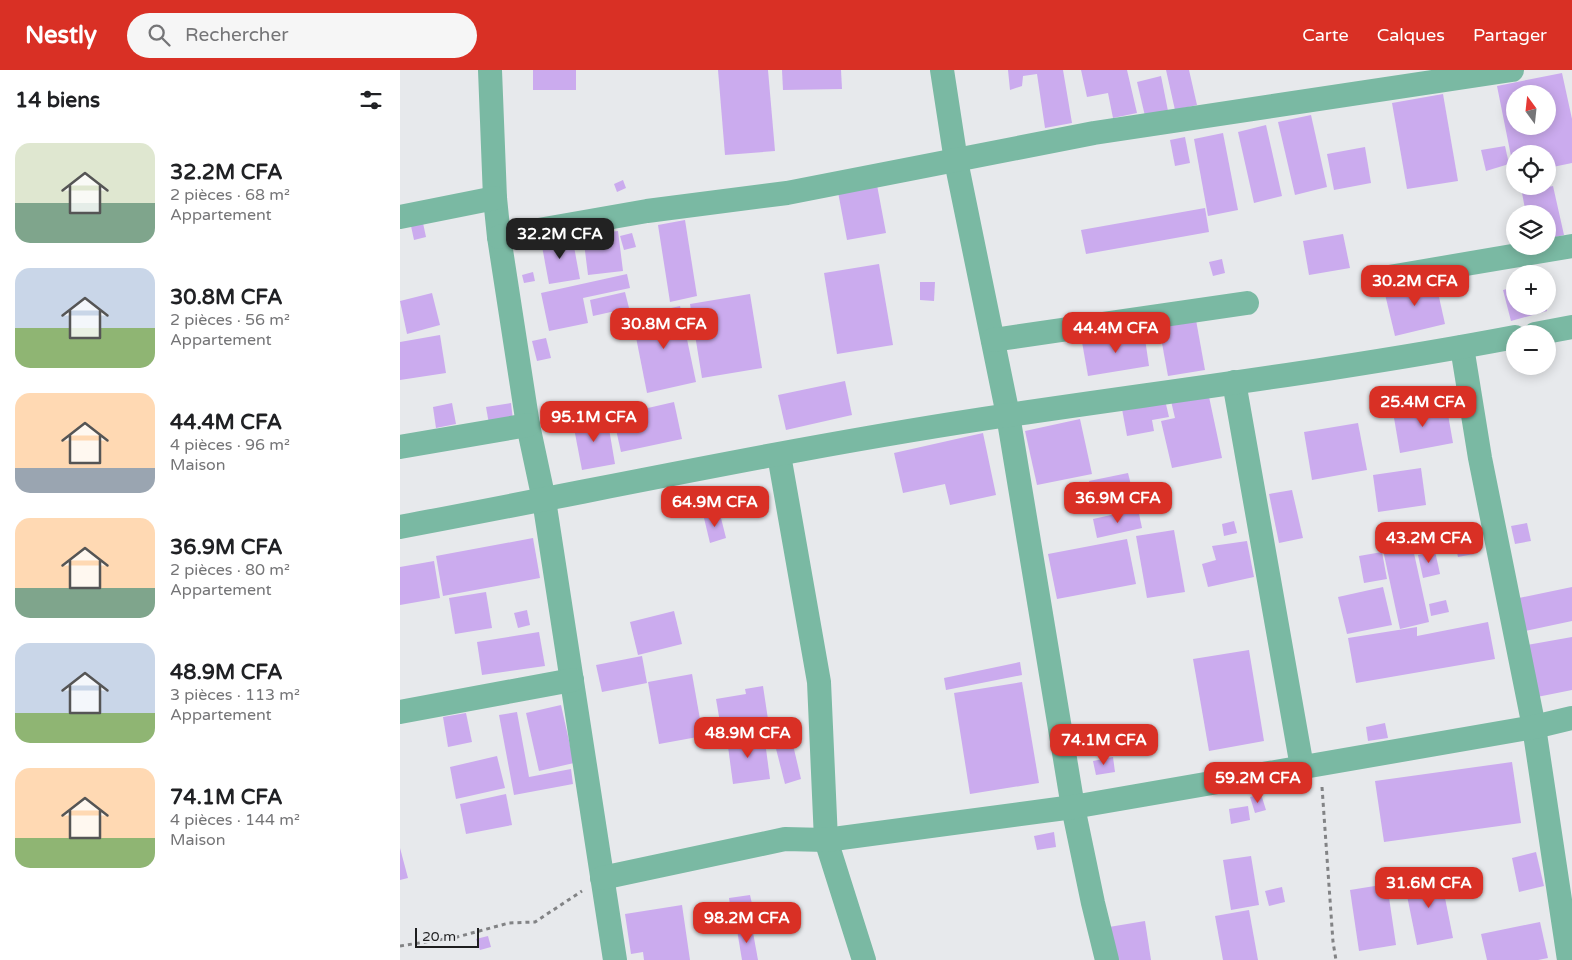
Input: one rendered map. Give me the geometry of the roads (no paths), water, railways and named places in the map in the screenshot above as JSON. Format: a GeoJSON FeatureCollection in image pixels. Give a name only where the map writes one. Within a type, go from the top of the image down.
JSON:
{"type":"FeatureCollection","features":[{"type":"Feature","properties":{"kind":"street"},"geometry":{"type":"LineString","coordinates":[[490,70],[495,198],[499,236],[528,425],[544,500],[615,960]]}},
{"type":"Feature","properties":{"kind":"street"},"geometry":{"type":"LineString","coordinates":[[942,70],[956,161],[1008,415],[1073,807],[1106,960]]}},
{"type":"Feature","properties":{"kind":"street"},"geometry":{"type":"LineString","coordinates":[[499,236],[646,211],[787,193],[1094,133],[1512,70]]}},
{"type":"Feature","properties":{"kind":"street"},"geometry":{"type":"LineString","coordinates":[[400,217],[495,198]]}},
{"type":"Feature","properties":{"kind":"street"},"geometry":{"type":"LineString","coordinates":[[1390,276],[1572,246]]}},
{"type":"Feature","properties":{"kind":"street"},"geometry":{"type":"LineString","coordinates":[[993,340],[1247,303]]}},
{"type":"Feature","properties":{"kind":"street"},"geometry":{"type":"LineString","coordinates":[[1556,330],[1572,327]]}},
{"type":"Feature","properties":{"kind":"street"},"geometry":{"type":"LineString","coordinates":[[400,527],[779,455],[1008,415],[1506,340]]}},
{"type":"Feature","properties":{"kind":"street"},"geometry":{"type":"LineString","coordinates":[[1462,347],[1480,458],[1534,727],[1568,960]]}},
{"type":"Feature","properties":{"kind":"street"},"geometry":{"type":"LineString","coordinates":[[1234,382],[1311,765]]}},
{"type":"Feature","properties":{"kind":"street"},"geometry":{"type":"LineString","coordinates":[[400,448],[528,425]]}},
{"type":"Feature","properties":{"kind":"street"},"geometry":{"type":"LineString","coordinates":[[779,455],[819,682],[826,840],[864,960]]}},
{"type":"Feature","properties":{"kind":"street"},"geometry":{"type":"LineString","coordinates":[[400,712],[572,680]]}},
{"type":"Feature","properties":{"kind":"street"},"geometry":{"type":"LineString","coordinates":[[602,878],[785,839],[826,840],[1073,807],[1534,727],[1572,718]]}}]}
